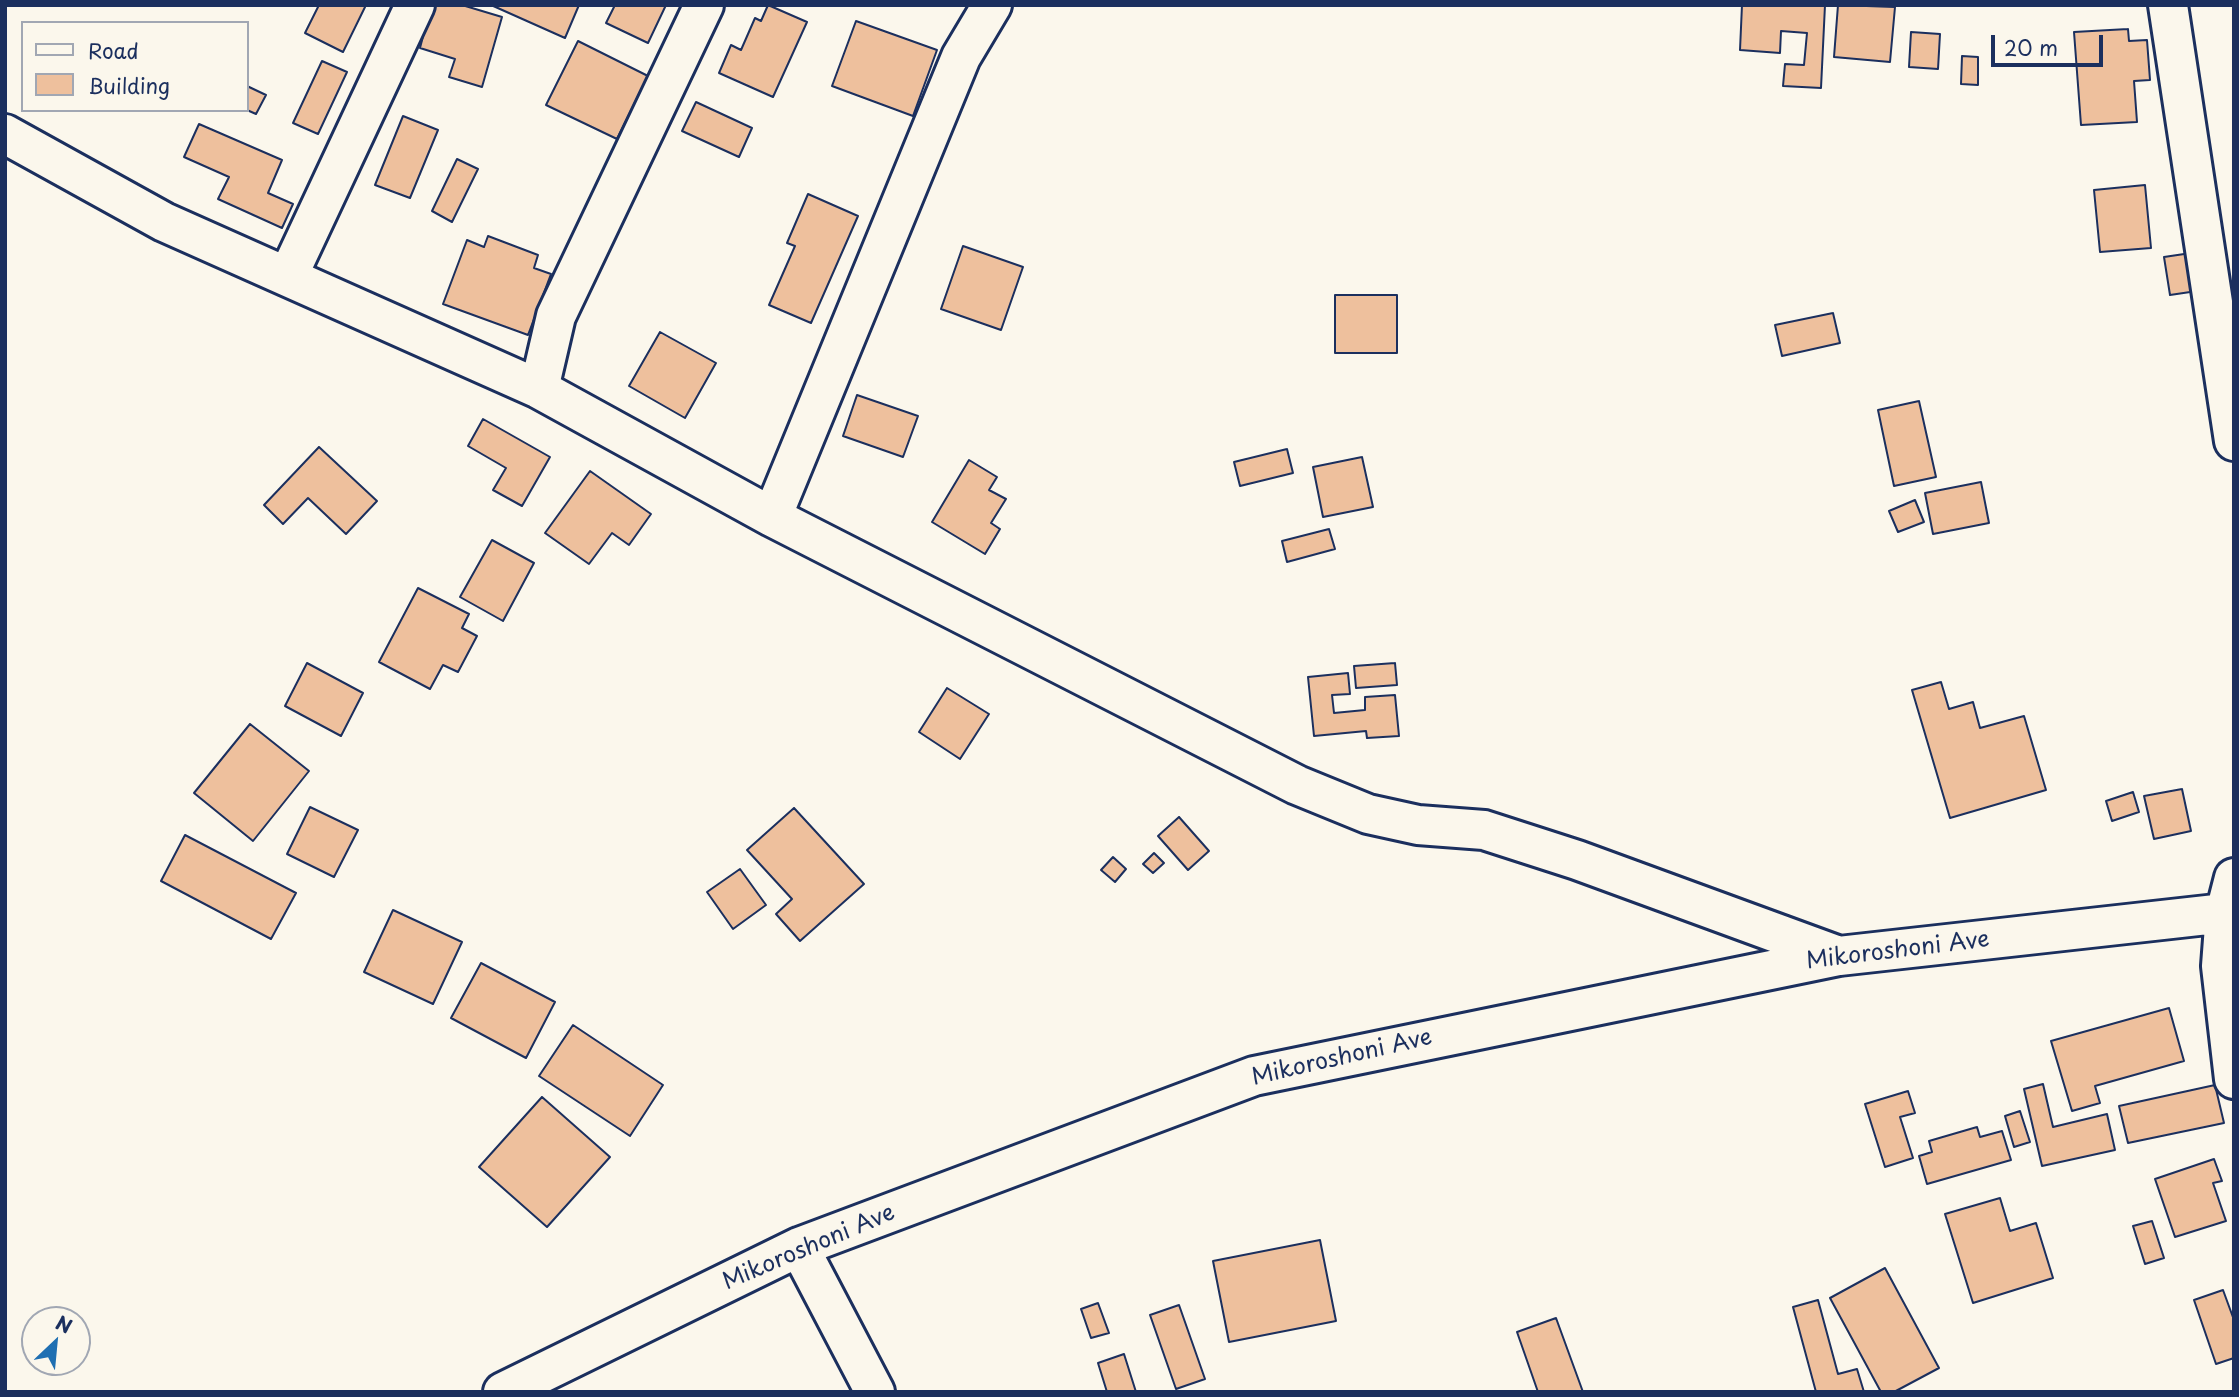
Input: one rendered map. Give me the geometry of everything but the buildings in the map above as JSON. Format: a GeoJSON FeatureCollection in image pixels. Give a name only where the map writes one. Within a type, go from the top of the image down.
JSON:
{"type":"FeatureCollection","features":[{"type":"Feature","properties":{"kind":"street"},"geometry":{"type":"LineString","coordinates":[[289,276],[415,5]]}},
{"type":"Feature","properties":{"kind":"street"},"geometry":{"type":"LineString","coordinates":[[539,389],[556,317],[704,5]]}},
{"type":"Feature","properties":{"kind":"street"},"geometry":{"type":"LineString","coordinates":[[772,517],[961,57],[992,5]]}},
{"type":"Feature","properties":{"kind":"street"},"geometry":{"type":"LineString","coordinates":[[2168,5],[2234,441]]}},
{"type":"Feature","properties":{"kind":"street"},"geometry":{"type":"LineString","coordinates":[[5,134],[164,222],[539,389],[772,517],[1297,785],[1356,810],[1418,825],[1484,830],[1577,860],[1839,956]]}},
{"type":"Feature","properties":{"kind":"street"},"geometry":{"type":"LineString","coordinates":[[2231,901],[2221,966],[2234,1079]]}},
{"type":"Feature","properties":{"kind":"street","name":"Mikoroshoni Ave"},"geometry":{"type":"LineString","coordinates":[[503,1392],[799,1247],[1254,1076],[1839,956],[2231,901]]}},
{"type":"Feature","properties":{"kind":"street"},"geometry":{"type":"LineString","coordinates":[[799,1247],[875,1392]]}}]}
